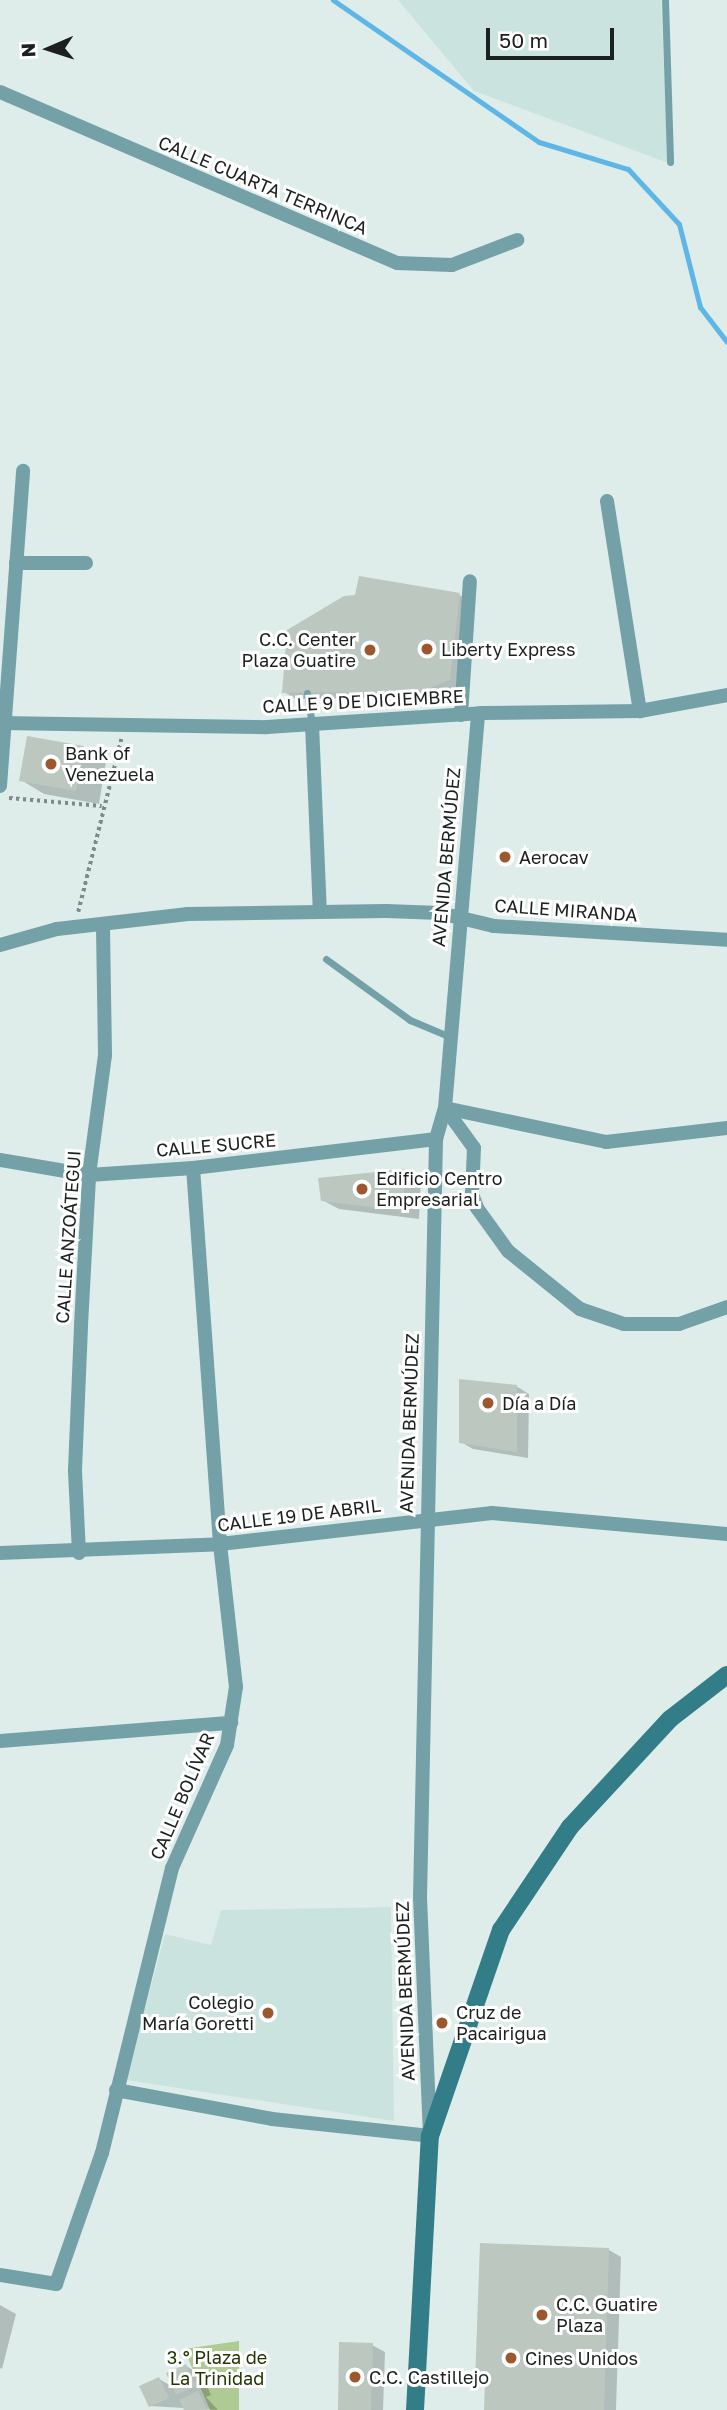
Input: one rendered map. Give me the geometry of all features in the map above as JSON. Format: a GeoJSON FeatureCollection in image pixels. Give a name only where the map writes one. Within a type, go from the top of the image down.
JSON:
{"type":"FeatureCollection","features":[{"type":"Feature","properties":{"kind":"main road"},"geometry":{"type":"LineString","coordinates":[[415,2410],[430,2136],[501,1930],[570,1827],[670,1718],[727,1675]]}},
{"type":"Feature","properties":{"kind":"street","name":"CALLE CUARTA TERRINCA"},"geometry":{"type":"LineString","coordinates":[[0,92],[397,263],[452,265],[517,240]]}},
{"type":"Feature","properties":{"kind":"street"},"geometry":{"type":"LineString","coordinates":[[0,786],[23,471]]}},
{"type":"Feature","properties":{"kind":"street"},"geometry":{"type":"LineString","coordinates":[[607,501],[640,711]]}},
{"type":"Feature","properties":{"kind":"street"},"geometry":{"type":"LineString","coordinates":[[16,563],[86,563]]}},
{"type":"Feature","properties":{"kind":"street"},"geometry":{"type":"LineString","coordinates":[[461,715],[470,581]]}},
{"type":"Feature","properties":{"kind":"street","name":"CALLE 9 DE DICIEMBRE"},"geometry":{"type":"LineString","coordinates":[[4,723],[312,724],[478,713],[640,711],[727,695]]}},
{"type":"Feature","properties":{"kind":"street","name":"AVENIDA BERMÚDEZ"},"geometry":{"type":"LineString","coordinates":[[430,2136],[420,1898],[436,1139],[445,1108],[448,1036],[478,713]]}},
{"type":"Feature","properties":{"kind":"street"},"geometry":{"type":"LineString","coordinates":[[312,724],[320,912]]}},
{"type":"Feature","properties":{"kind":"street","name":"CALLE MIRANDA"},"geometry":{"type":"LineString","coordinates":[[0,945],[74,927],[188,914],[320,912],[440,913],[494,926],[727,940]]}},
{"type":"Feature","properties":{"kind":"street","name":"CALLE ANZOÁTEGUI"},"geometry":{"type":"LineString","coordinates":[[79,1553],[75,1470],[89,1175],[105,1055],[103,924]]}},
{"type":"Feature","properties":{"kind":"street"},"geometry":{"type":"LineString","coordinates":[[445,1108],[606,1142],[727,1128]]}},
{"type":"Feature","properties":{"kind":"street"},"geometry":{"type":"LineString","coordinates":[[445,1108],[474,1148],[472,1194],[484,1218],[508,1251],[580,1309],[624,1324],[680,1324],[727,1307]]}},
{"type":"Feature","properties":{"kind":"street","name":"CALLE SUCRE"},"geometry":{"type":"LineString","coordinates":[[0,1160],[89,1175],[193,1168],[436,1139]]}},
{"type":"Feature","properties":{"kind":"street","name":"CALLE BOLÍVAR"},"geometry":{"type":"LineString","coordinates":[[0,2275],[56,2284],[102,2153],[111,2106],[172,1868],[227,1745],[231,1723],[236,1687],[220,1545],[193,1168]]}},
{"type":"Feature","properties":{"kind":"street","name":"CALLE 19 DE ABRIL"},"geometry":{"type":"LineString","coordinates":[[0,1553],[79,1553],[220,1545],[426,1518],[492,1513],[727,1534]]}},
{"type":"Feature","properties":{"kind":"street"},"geometry":{"type":"LineString","coordinates":[[0,1741],[231,1723]]}},
{"type":"Feature","properties":{"kind":"street"},"geometry":{"type":"LineString","coordinates":[[116,2090],[272,2119],[430,2136]]}},
{"type":"Feature","properties":{"kind":"lane"},"geometry":{"type":"LineString","coordinates":[[665,0],[670,162]]}},
{"type":"Feature","properties":{"kind":"lane"},"geometry":{"type":"LineString","coordinates":[[307,693],[312,724]]}},
{"type":"Feature","properties":{"kind":"lane"},"geometry":{"type":"LineString","coordinates":[[326,959],[410,1020],[448,1036]]}},
{"type":"Feature","properties":{"kind":"path"},"geometry":{"type":"LineString","coordinates":[[74,927],[87,886],[102,806],[125,724]]}},
{"type":"Feature","properties":{"kind":"path"},"geometry":{"type":"LineString","coordinates":[[0,797],[102,806]]}},
{"type":"Feature","properties":{"kind":"shaded area"},"geometry":{"type":"Polygon","coordinates":[[[398,0],[661,0],[668,163],[474,91],[398,0]]]}},
{"type":"Feature","properties":{"kind":"shaded area","name":"Colegio María Goretti"},"geometry":{"type":"Polygon","coordinates":[[[391,1907],[394,2121],[126,2080],[165,1934],[211,1945],[221,1910],[391,1907]]]}},
{"type":"Feature","properties":{"kind":"green space","name":"3.° Plaza de La Trinidad"},"geometry":{"type":"Polygon","coordinates":[[[239,2341],[239,2410],[210,2410],[184,2349],[239,2341]]]}},
{"type":"Feature","properties":{"kind":"building","name":"C.C. Center Plaza Guatire"},"geometry":{"type":"Polygon","coordinates":[[[359,576],[460,593],[450,680],[422,691],[282,693],[287,630],[344,596],[355,595],[359,576]]]}},
{"type":"Feature","properties":{"kind":"building","name":"Bank of Venezuela"},"geometry":{"type":"Polygon","coordinates":[[[27,736],[84,746],[76,791],[19,781],[27,736]]]}},
{"type":"Feature","properties":{"kind":"building","name":"Edificio Centro Empresarial"},"geometry":{"type":"Polygon","coordinates":[[[405,1169],[403,1211],[321,1201],[318,1178],[405,1169]]]}},
{"type":"Feature","properties":{"kind":"building","name":"Día a Día"},"geometry":{"type":"Polygon","coordinates":[[[459,1379],[517,1385],[517,1452],[459,1443],[459,1379]]]}},
{"type":"Feature","properties":{"kind":"building","name":"C.C. Guatire Plaza"},"geometry":{"type":"Polygon","coordinates":[[[480,2243],[609,2248],[604,2410],[484,2410],[485,2382],[475,2382],[480,2243]]]}},
{"type":"Feature","properties":{"kind":"building","name":"C.C. Castillejo"},"geometry":{"type":"Polygon","coordinates":[[[339,2342],[373,2343],[371,2410],[338,2410],[339,2342]]]}},
{"type":"Feature","properties":{"kind":"building"},"geometry":{"type":"Polygon","coordinates":[[[186,2364],[196,2386],[176,2395],[166,2373],[186,2364]]]}},
{"type":"Feature","properties":{"kind":"building"},"geometry":{"type":"Polygon","coordinates":[[[159,2377],[169,2398],[149,2407],[139,2386],[159,2377]]]}},
{"type":"Feature","properties":{"kind":"building"},"geometry":{"type":"Polygon","coordinates":[[[198,2391],[207,2410],[184,2410],[179,2400],[198,2391]]]}},
{"type":"Feature","properties":{"kind":"waterway"},"geometry":{"type":"LineString","coordinates":[[333,0],[539,142],[628,169],[679,224],[700,307],[727,342]]}},
{"type":"Feature","properties":{"kind":"place","name":"Liberty Express"},"geometry":{"type":"Point","coordinates":[427,649]}},
{"type":"Feature","properties":{"kind":"place","name":"C.C. Center Plaza Guatire"},"geometry":{"type":"Point","coordinates":[370,650]}},
{"type":"Feature","properties":{"kind":"place","name":"Bank of Venezuela"},"geometry":{"type":"Point","coordinates":[51,764]}},
{"type":"Feature","properties":{"kind":"place","name":"Aerocav"},"geometry":{"type":"Point","coordinates":[505,857]}},
{"type":"Feature","properties":{"kind":"place","name":"Edificio Centro Empresarial"},"geometry":{"type":"Point","coordinates":[362,1189]}},
{"type":"Feature","properties":{"kind":"place","name":"Día a Día"},"geometry":{"type":"Point","coordinates":[488,1403]}},
{"type":"Feature","properties":{"kind":"place","name":"Colegio María Goretti"},"geometry":{"type":"Point","coordinates":[268,2013]}},
{"type":"Feature","properties":{"kind":"place","name":"Cruz de Pacairigua"},"geometry":{"type":"Point","coordinates":[442,2023]}},
{"type":"Feature","properties":{"kind":"place","name":"C.C. Guatire Plaza"},"geometry":{"type":"Point","coordinates":[542,2315]}},
{"type":"Feature","properties":{"kind":"place","name":"Cines Unidos"},"geometry":{"type":"Point","coordinates":[511,2358]}},
{"type":"Feature","properties":{"kind":"place","name":"C.C. Castillejo"},"geometry":{"type":"Point","coordinates":[355,2377]}}]}
